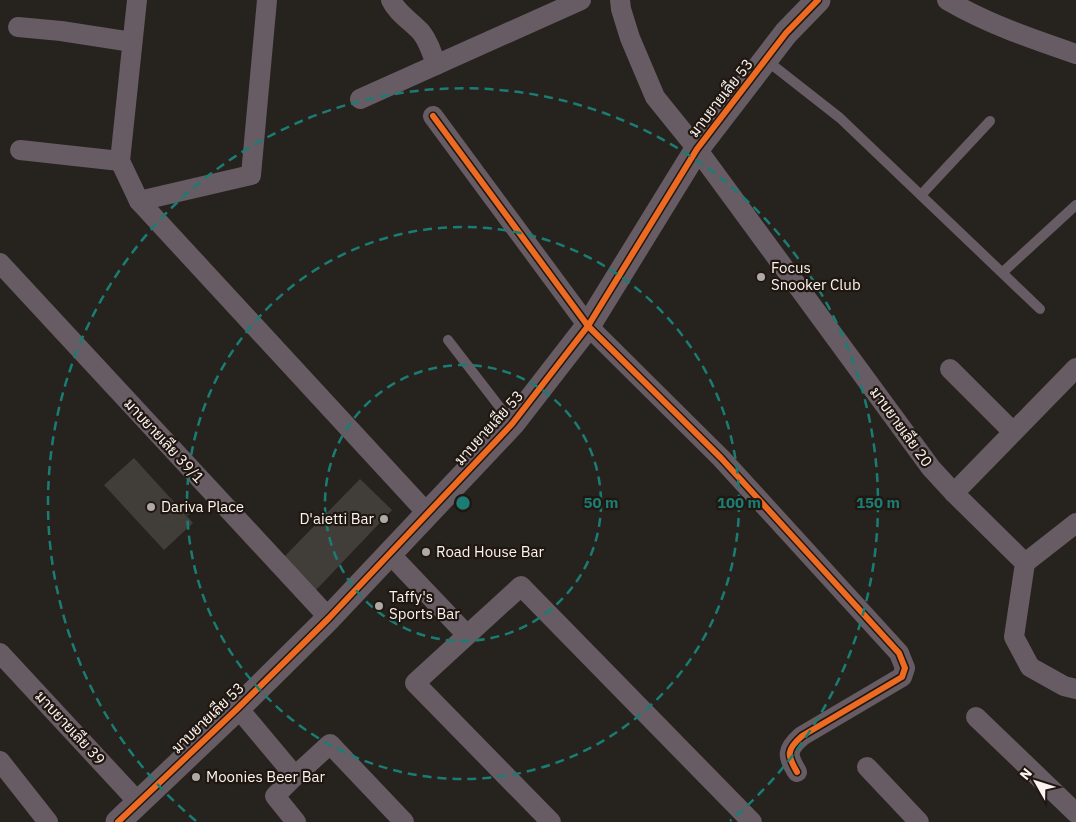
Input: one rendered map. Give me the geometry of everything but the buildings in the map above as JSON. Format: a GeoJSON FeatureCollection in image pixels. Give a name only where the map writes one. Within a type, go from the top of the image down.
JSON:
{"type":"FeatureCollection","features":[{"type":"Feature","properties":{"kind":"street"},"geometry":{"type":"LineString","coordinates":[[137,0],[120,161],[139,201],[427,512]]}},
{"type":"Feature","properties":{"kind":"street"},"geometry":{"type":"LineString","coordinates":[[139,201],[251,175],[267,0]]}},
{"type":"Feature","properties":{"kind":"street"},"geometry":{"type":"LineString","coordinates":[[391,0],[394,6],[427,40],[436,65]]}},
{"type":"Feature","properties":{"kind":"street"},"geometry":{"type":"LineString","coordinates":[[360,99],[581,0]]}},
{"type":"Feature","properties":{"kind":"street","name":"มาบยายเลีย 20"},"geometry":{"type":"LineString","coordinates":[[620,0],[630,38],[655,97],[697,149],[931,468],[1025,563]]}},
{"type":"Feature","properties":{"kind":"street","name":"มาบยายเลีย 53"},"geometry":{"type":"LineString","coordinates":[[118,822],[329,618],[512,424],[588,326],[697,149],[786,33],[818,0]]}},
{"type":"Feature","properties":{"kind":"street"},"geometry":{"type":"LineString","coordinates":[[947,0],[971,5],[1019,34],[1076,54]]}},
{"type":"Feature","properties":{"kind":"street"},"geometry":{"type":"LineString","coordinates":[[18,28],[61,31],[132,42]]}},
{"type":"Feature","properties":{"kind":"street"},"geometry":{"type":"LineString","coordinates":[[433,116],[588,326],[721,458],[899,653],[904,668],[902,677],[802,736],[792,745],[789,751],[789,759],[797,772]]}},
{"type":"Feature","properties":{"kind":"street"},"geometry":{"type":"LineString","coordinates":[[20,150],[120,161]]}},
{"type":"Feature","properties":{"kind":"street","name":"มาบยายเลีย 39/1"},"geometry":{"type":"LineString","coordinates":[[0,264],[329,618]]}},
{"type":"Feature","properties":{"kind":"street"},"geometry":{"type":"LineString","coordinates":[[954,493],[1076,368]]}},
{"type":"Feature","properties":{"kind":"street"},"geometry":{"type":"LineString","coordinates":[[950,369],[1013,432]]}},
{"type":"Feature","properties":{"kind":"street"},"geometry":{"type":"LineString","coordinates":[[1076,522],[1025,563],[1014,638],[1030,667],[1064,686],[1076,689]]}},
{"type":"Feature","properties":{"kind":"street"},"geometry":{"type":"LineString","coordinates":[[390,554],[467,634]]}},
{"type":"Feature","properties":{"kind":"street"},"geometry":{"type":"LineString","coordinates":[[551,822],[415,683],[521,586],[752,822]]}},
{"type":"Feature","properties":{"kind":"street","name":"มาบยายเลีย 39"},"geometry":{"type":"LineString","coordinates":[[0,652],[139,803]]}},
{"type":"Feature","properties":{"kind":"street"},"geometry":{"type":"LineString","coordinates":[[238,708],[295,776]]}},
{"type":"Feature","properties":{"kind":"street"},"geometry":{"type":"LineString","coordinates":[[976,717],[1076,813]]}},
{"type":"Feature","properties":{"kind":"street"},"geometry":{"type":"LineString","coordinates":[[296,822],[275,796],[330,744],[404,822]]}},
{"type":"Feature","properties":{"kind":"street"},"geometry":{"type":"LineString","coordinates":[[0,761],[48,822]]}},
{"type":"Feature","properties":{"kind":"street"},"geometry":{"type":"LineString","coordinates":[[867,767],[919,822]]}},
{"type":"Feature","properties":{"kind":"lane"},"geometry":{"type":"LineString","coordinates":[[766,60],[840,118],[1040,309]]}},
{"type":"Feature","properties":{"kind":"lane"},"geometry":{"type":"LineString","coordinates":[[921,195],[990,121]]}},
{"type":"Feature","properties":{"kind":"lane"},"geometry":{"type":"LineString","coordinates":[[1003,272],[1076,205]]}},
{"type":"Feature","properties":{"kind":"lane"},"geometry":{"type":"LineString","coordinates":[[448,340],[512,424]]}},
{"type":"Feature","properties":{"kind":"cycle path"},"geometry":{"type":"LineString","coordinates":[[118,822],[329,618],[512,424],[588,326],[697,149],[786,33],[818,0]]}},
{"type":"Feature","properties":{"kind":"cycle path"},"geometry":{"type":"LineString","coordinates":[[433,116],[588,326],[721,458],[899,653],[905,668],[902,677],[802,736],[793,745],[790,757],[797,772]]}},
{"type":"Feature","properties":{"kind":"place","name":"Focus Snooker Club"},"geometry":{"type":"Point","coordinates":[761,277]}},
{"type":"Feature","properties":{"kind":"place","name":"Dariva Place"},"geometry":{"type":"Point","coordinates":[151,507]}},
{"type":"Feature","properties":{"kind":"place","name":"D'aietti Bar"},"geometry":{"type":"Point","coordinates":[384,519]}},
{"type":"Feature","properties":{"kind":"place","name":"Road House Bar"},"geometry":{"type":"Point","coordinates":[426,552]}},
{"type":"Feature","properties":{"kind":"place","name":"Taffy's Sports Bar"},"geometry":{"type":"Point","coordinates":[379,606]}},
{"type":"Feature","properties":{"kind":"place","name":"Moonies Beer Bar"},"geometry":{"type":"Point","coordinates":[196,777]}}]}
